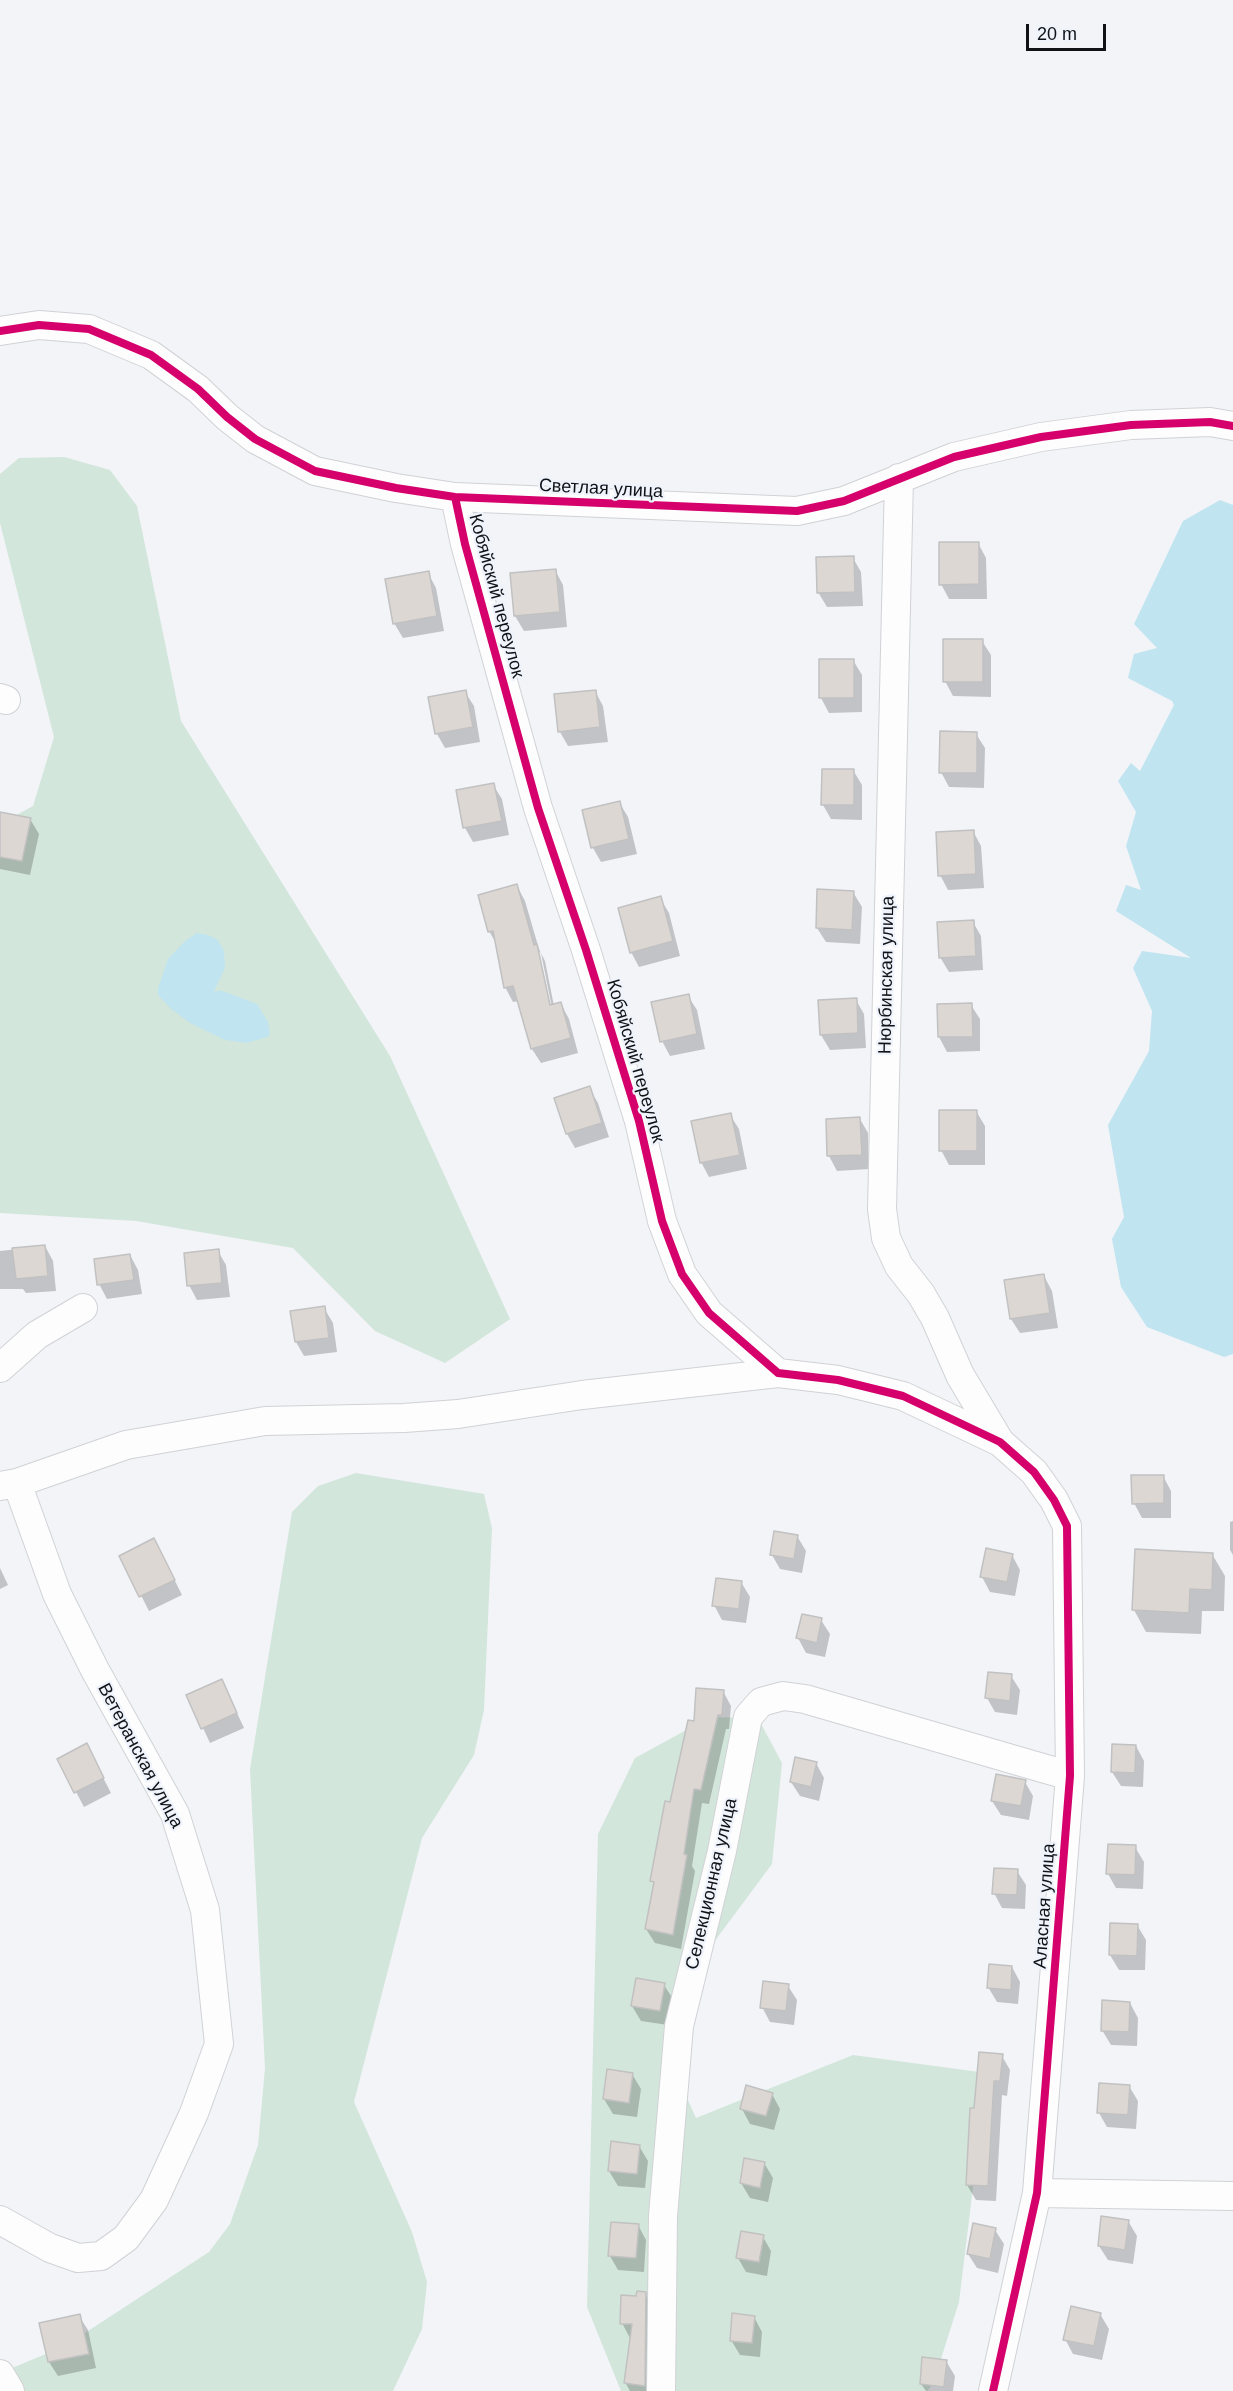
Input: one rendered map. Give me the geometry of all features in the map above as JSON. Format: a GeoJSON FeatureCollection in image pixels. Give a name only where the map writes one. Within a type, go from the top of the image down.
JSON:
{"type":"FeatureCollection","features":[{"type":"Feature","properties":{"kind":"street","name":"Светлая улица"},"geometry":{"type":"LineString","coordinates":[[0,330],[39,326],[89,329],[151,355],[198,389],[227,417],[255,439],[315,471],[396,488],[455,497],[797,511],[844,501],[954,457],[1041,437],[1131,425],[1210,422],[1233,426]]}},
{"type":"Feature","properties":{"kind":"street","name":"Нюрбинская улица"},"geometry":{"type":"LineString","coordinates":[[899,478],[882,1209],[886,1239],[899,1266],[921,1294],[935,1318],[960,1375],[1000,1442]]}},
{"type":"Feature","properties":{"kind":"street","name":"Кобяйский переулок"},"geometry":{"type":"LineString","coordinates":[[455,497],[465,544],[534,796],[586,950],[639,1121],[662,1221],[682,1274],[709,1313],[778,1373]]}},
{"type":"Feature","properties":{"kind":"street"},"geometry":{"type":"LineString","coordinates":[[0,1368],[37,1335],[83,1308]]}},
{"type":"Feature","properties":{"kind":"street"},"geometry":{"type":"LineString","coordinates":[[9,1484],[126,1445],[265,1421],[404,1418],[458,1414],[582,1395],[778,1373],[838,1380],[903,1396],[1000,1442]]}},
{"type":"Feature","properties":{"kind":"street","name":"Аласная улица"},"geometry":{"type":"LineString","coordinates":[[993,2391],[1037,2193],[1070,1776],[1067,1527],[1054,1500],[1034,1472],[1000,1442]]}},
{"type":"Feature","properties":{"kind":"street","name":"Ветеранская улица"},"geometry":{"type":"LineString","coordinates":[[0,2220],[50,2248],[78,2258],[101,2256],[126,2238],[154,2200],[194,2113],[219,2044],[205,1910],[175,1814],[95,1670],[57,1594],[9,1484]]}},
{"type":"Feature","properties":{"kind":"street","name":"Селекционная улица"},"geometry":{"type":"LineString","coordinates":[[661,2391],[663,2216],[680,2026],[722,1851],[748,1717],[761,1702],[783,1696],[805,1699],[1070,1776]]}},
{"type":"Feature","properties":{"kind":"street"},"geometry":{"type":"LineString","coordinates":[[1037,2193],[1233,2196]]}},
{"type":"Feature","properties":{"kind":"street"},"geometry":{"type":"LineString","coordinates":[[0,2374],[10,2391]]}},
{"type":"Feature","properties":{"kind":"green space"},"geometry":{"type":"Polygon","coordinates":[[[64,457],[110,470],[137,506],[181,721],[390,1056],[510,1319],[445,1363],[375,1331],[293,1248],[136,1221],[0,1213],[0,824],[33,806],[54,737],[0,523],[0,474],[19,458],[64,457]]]}},
{"type":"Feature","properties":{"kind":"green space"},"geometry":{"type":"Polygon","coordinates":[[[356,1473],[484,1494],[492,1528],[484,1710],[474,1755],[422,1838],[354,2102],[412,2232],[427,2282],[422,2329],[393,2391],[0,2391],[0,2373],[65,2346],[209,2252],[230,2224],[258,2145],[265,2068],[250,1769],[292,1512],[318,1486],[356,1473]]]}},
{"type":"Feature","properties":{"kind":"green space"},"geometry":{"type":"Polygon","coordinates":[[[710,1717],[758,1718],[782,1763],[772,1864],[714,1942],[675,2071],[696,2118],[853,2055],[987,2073],[959,2302],[933,2384],[927,2391],[621,2391],[587,2307],[598,1834],[635,1758],[710,1717]]]}},
{"type":"Feature","properties":{"kind":"water"},"geometry":{"type":"Polygon","coordinates":[[[1220,500],[1233,505],[1233,1354],[1224,1357],[1147,1327],[1121,1287],[1112,1239],[1124,1217],[1108,1125],[1149,1051],[1152,1011],[1133,968],[1142,951],[1191,958],[1116,911],[1126,885],[1141,890],[1126,846],[1136,812],[1118,781],[1131,763],[1140,771],[1174,705],[1172,701],[1128,678],[1134,654],[1157,648],[1134,624],[1183,521],[1220,500]]]}},
{"type":"Feature","properties":{"kind":"water"},"geometry":{"type":"Polygon","coordinates":[[[197,933],[218,940],[224,951],[225,968],[214,991],[223,991],[257,1004],[268,1022],[270,1034],[267,1037],[247,1043],[225,1040],[190,1023],[170,1008],[158,995],[158,988],[168,959],[185,941],[197,933]]]}},
{"type":"Feature","properties":{"kind":"building"},"geometry":{"type":"Polygon","coordinates":[[[939,542],[979,542],[979,584],[939,585],[939,542]]]}},
{"type":"Feature","properties":{"kind":"building"},"geometry":{"type":"Polygon","coordinates":[[[854,556],[855,592],[817,593],[816,557],[854,556]]]}},
{"type":"Feature","properties":{"kind":"building"},"geometry":{"type":"Polygon","coordinates":[[[556,569],[560,612],[514,616],[510,573],[556,569]]]}},
{"type":"Feature","properties":{"kind":"building"},"geometry":{"type":"Polygon","coordinates":[[[429,571],[437,616],[393,624],[385,579],[429,571]]]}},
{"type":"Feature","properties":{"kind":"building"},"geometry":{"type":"Polygon","coordinates":[[[943,639],[983,639],[983,682],[943,682],[943,639]]]}},
{"type":"Feature","properties":{"kind":"building"},"geometry":{"type":"Polygon","coordinates":[[[819,659],[854,659],[854,698],[819,698],[819,659]]]}},
{"type":"Feature","properties":{"kind":"building"},"geometry":{"type":"Polygon","coordinates":[[[466,690],[473,727],[435,734],[428,697],[466,690]]]}},
{"type":"Feature","properties":{"kind":"building"},"geometry":{"type":"Polygon","coordinates":[[[596,690],[600,727],[558,732],[554,694],[596,690]]]}},
{"type":"Feature","properties":{"kind":"building"},"geometry":{"type":"Polygon","coordinates":[[[940,731],[977,732],[977,773],[939,773],[940,731]]]}},
{"type":"Feature","properties":{"kind":"building"},"geometry":{"type":"Polygon","coordinates":[[[822,769],[854,769],[854,805],[821,805],[822,769]]]}},
{"type":"Feature","properties":{"kind":"building"},"geometry":{"type":"Polygon","coordinates":[[[494,783],[502,821],[463,828],[456,790],[494,783]]]}},
{"type":"Feature","properties":{"kind":"building"},"geometry":{"type":"Polygon","coordinates":[[[620,801],[629,839],[591,848],[582,810],[620,801]]]}},
{"type":"Feature","properties":{"kind":"building"},"geometry":{"type":"Polygon","coordinates":[[[0,812],[31,818],[22,861],[0,857],[0,812]]]}},
{"type":"Feature","properties":{"kind":"building"},"geometry":{"type":"Polygon","coordinates":[[[974,830],[976,874],[938,876],[936,832],[974,830]]]}},
{"type":"Feature","properties":{"kind":"building"},"geometry":{"type":"Polygon","coordinates":[[[517,884],[534,945],[537,944],[550,1005],[561,1002],[571,1038],[531,1049],[513,986],[504,988],[493,931],[488,932],[478,895],[517,884]]]}},
{"type":"Feature","properties":{"kind":"building"},"geometry":{"type":"Polygon","coordinates":[[[817,889],[854,891],[852,930],[816,928],[817,889]]]}},
{"type":"Feature","properties":{"kind":"building"},"geometry":{"type":"Polygon","coordinates":[[[661,896],[673,941],[630,953],[618,908],[661,896]]]}},
{"type":"Feature","properties":{"kind":"building"},"geometry":{"type":"Polygon","coordinates":[[[974,920],[976,956],[939,958],[937,922],[974,920]]]}},
{"type":"Feature","properties":{"kind":"building"},"geometry":{"type":"Polygon","coordinates":[[[689,994],[697,1034],[660,1042],[651,1002],[689,994]]]}},
{"type":"Feature","properties":{"kind":"building"},"geometry":{"type":"Polygon","coordinates":[[[857,998],[858,1033],[820,1035],[818,1000],[857,998]]]}},
{"type":"Feature","properties":{"kind":"building"},"geometry":{"type":"Polygon","coordinates":[[[972,1003],[973,1037],[938,1037],[937,1004],[972,1003]]]}},
{"type":"Feature","properties":{"kind":"building"},"geometry":{"type":"Polygon","coordinates":[[[590,1086],[602,1123],[566,1134],[554,1098],[590,1086]]]}},
{"type":"Feature","properties":{"kind":"building"},"geometry":{"type":"Polygon","coordinates":[[[939,1110],[977,1110],[977,1151],[939,1151],[939,1110]]]}},
{"type":"Feature","properties":{"kind":"building"},"geometry":{"type":"Polygon","coordinates":[[[731,1113],[740,1155],[700,1163],[691,1121],[731,1113]]]}},
{"type":"Feature","properties":{"kind":"building"},"geometry":{"type":"Polygon","coordinates":[[[860,1117],[862,1155],[827,1156],[826,1119],[860,1117]]]}},
{"type":"Feature","properties":{"kind":"building"},"geometry":{"type":"Polygon","coordinates":[[[45,1245],[48,1276],[16,1279],[12,1248],[45,1245]]]}},
{"type":"Feature","properties":{"kind":"building"},"geometry":{"type":"Polygon","coordinates":[[[219,1249],[222,1283],[187,1286],[184,1253],[219,1249]]]}},
{"type":"Feature","properties":{"kind":"building"},"geometry":{"type":"Polygon","coordinates":[[[130,1254],[134,1280],[97,1285],[94,1259],[130,1254]]]}},
{"type":"Feature","properties":{"kind":"building"},"geometry":{"type":"Polygon","coordinates":[[[1044,1274],[1050,1313],[1010,1319],[1004,1280],[1044,1274]]]}},
{"type":"Feature","properties":{"kind":"building"},"geometry":{"type":"Polygon","coordinates":[[[325,1306],[329,1338],[295,1342],[290,1311],[325,1306]]]}},
{"type":"Feature","properties":{"kind":"building"},"geometry":{"type":"Polygon","coordinates":[[[1131,1475],[1164,1475],[1164,1503],[1132,1504],[1131,1475]]]}},
{"type":"Feature","properties":{"kind":"building"},"geometry":{"type":"Polygon","coordinates":[[[774,1531],[798,1535],[794,1559],[770,1555],[774,1531]]]}},
{"type":"Feature","properties":{"kind":"building"},"geometry":{"type":"Polygon","coordinates":[[[154,1538],[175,1580],[139,1597],[119,1556],[154,1538]]]}},
{"type":"Feature","properties":{"kind":"building"},"geometry":{"type":"Polygon","coordinates":[[[986,1548],[1013,1554],[1007,1582],[980,1577],[986,1548]]]}},
{"type":"Feature","properties":{"kind":"building"},"geometry":{"type":"Polygon","coordinates":[[[1135,1549],[1213,1553],[1212,1590],[1190,1589],[1189,1613],[1132,1610],[1135,1549]]]}},
{"type":"Feature","properties":{"kind":"building"},"geometry":{"type":"Polygon","coordinates":[[[716,1578],[742,1581],[739,1609],[712,1606],[716,1578]]]}},
{"type":"Feature","properties":{"kind":"building"},"geometry":{"type":"Polygon","coordinates":[[[802,1614],[822,1618],[817,1643],[796,1638],[802,1614]]]}},
{"type":"Feature","properties":{"kind":"building"},"geometry":{"type":"Polygon","coordinates":[[[988,1672],[1012,1674],[1010,1701],[985,1698],[988,1672]]]}},
{"type":"Feature","properties":{"kind":"building"},"geometry":{"type":"Polygon","coordinates":[[[222,1679],[237,1713],[201,1729],[186,1695],[222,1679]]]}},
{"type":"Feature","properties":{"kind":"building"},"geometry":{"type":"Polygon","coordinates":[[[696,1688],[724,1690],[722,1715],[718,1715],[701,1790],[694,1789],[684,1854],[687,1855],[673,1935],[645,1929],[654,1882],[650,1881],[665,1801],[670,1802],[688,1720],[694,1721],[696,1688]]]}},
{"type":"Feature","properties":{"kind":"building"},"geometry":{"type":"Polygon","coordinates":[[[87,1743],[104,1778],[74,1793],[57,1759],[87,1743]]]}},
{"type":"Feature","properties":{"kind":"building"},"geometry":{"type":"Polygon","coordinates":[[[1112,1744],[1136,1745],[1135,1773],[1111,1772],[1112,1744]]]}},
{"type":"Feature","properties":{"kind":"building"},"geometry":{"type":"Polygon","coordinates":[[[795,1757],[817,1762],[811,1787],[790,1782],[795,1757]]]}},
{"type":"Feature","properties":{"kind":"building"},"geometry":{"type":"Polygon","coordinates":[[[996,1774],[1026,1780],[1021,1806],[991,1801],[996,1774]]]}},
{"type":"Feature","properties":{"kind":"building"},"geometry":{"type":"Polygon","coordinates":[[[1108,1844],[1136,1845],[1135,1875],[1106,1874],[1108,1844]]]}},
{"type":"Feature","properties":{"kind":"building"},"geometry":{"type":"Polygon","coordinates":[[[994,1868],[1018,1869],[1017,1895],[992,1894],[994,1868]]]}},
{"type":"Feature","properties":{"kind":"building"},"geometry":{"type":"Polygon","coordinates":[[[1110,1923],[1138,1924],[1137,1956],[1109,1955],[1110,1923]]]}},
{"type":"Feature","properties":{"kind":"building"},"geometry":{"type":"Polygon","coordinates":[[[989,1964],[1012,1966],[1011,1990],[987,1988],[989,1964]]]}},
{"type":"Feature","properties":{"kind":"building"},"geometry":{"type":"Polygon","coordinates":[[[636,1978],[665,1983],[660,2011],[631,2006],[636,1978]]]}},
{"type":"Feature","properties":{"kind":"building"},"geometry":{"type":"Polygon","coordinates":[[[763,1981],[789,1984],[786,2011],[760,2008],[763,1981]]]}},
{"type":"Feature","properties":{"kind":"building"},"geometry":{"type":"Polygon","coordinates":[[[1102,2000],[1130,2002],[1129,2032],[1101,2031],[1102,2000]]]}},
{"type":"Feature","properties":{"kind":"building"},"geometry":{"type":"Polygon","coordinates":[[[979,2052],[1003,2054],[1000,2081],[994,2081],[988,2186],[966,2185],[970,2108],[974,2108],[979,2052]]]}},
{"type":"Feature","properties":{"kind":"building"},"geometry":{"type":"Polygon","coordinates":[[[607,2069],[633,2073],[629,2103],[603,2099],[607,2069]]]}},
{"type":"Feature","properties":{"kind":"building"},"geometry":{"type":"Polygon","coordinates":[[[1099,2083],[1130,2085],[1128,2115],[1097,2113],[1099,2083]]]}},
{"type":"Feature","properties":{"kind":"building"},"geometry":{"type":"Polygon","coordinates":[[[746,2085],[773,2093],[766,2116],[740,2109],[746,2085]]]}},
{"type":"Feature","properties":{"kind":"building"},"geometry":{"type":"Polygon","coordinates":[[[611,2141],[640,2145],[637,2174],[608,2171],[611,2141]]]}},
{"type":"Feature","properties":{"kind":"building"},"geometry":{"type":"Polygon","coordinates":[[[744,2158],[765,2162],[760,2188],[740,2183],[744,2158]]]}},
{"type":"Feature","properties":{"kind":"building"},"geometry":{"type":"Polygon","coordinates":[[[1101,2216],[1129,2220],[1125,2250],[1098,2246],[1101,2216]]]}},
{"type":"Feature","properties":{"kind":"building"},"geometry":{"type":"Polygon","coordinates":[[[611,2222],[639,2224],[636,2258],[608,2256],[611,2222]]]}},
{"type":"Feature","properties":{"kind":"building"},"geometry":{"type":"Polygon","coordinates":[[[973,2223],[996,2228],[990,2259],[967,2254],[973,2223]]]}},
{"type":"Feature","properties":{"kind":"building"},"geometry":{"type":"Polygon","coordinates":[[[741,2231],[764,2235],[759,2262],[736,2258],[741,2231]]]}},
{"type":"Feature","properties":{"kind":"building"},"geometry":{"type":"Polygon","coordinates":[[[637,2291],[646,2292],[645,2386],[624,2383],[632,2324],[620,2324],[621,2295],[636,2296],[637,2291]]]}},
{"type":"Feature","properties":{"kind":"building"},"geometry":{"type":"Polygon","coordinates":[[[1071,2306],[1101,2313],[1094,2346],[1063,2340],[1071,2306]]]}},
{"type":"Feature","properties":{"kind":"building"},"geometry":{"type":"Polygon","coordinates":[[[732,2313],[755,2316],[752,2343],[730,2341],[732,2313]]]}},
{"type":"Feature","properties":{"kind":"building"},"geometry":{"type":"Polygon","coordinates":[[[80,2314],[89,2354],[48,2362],[39,2323],[80,2314]]]}},
{"type":"Feature","properties":{"kind":"building"},"geometry":{"type":"Polygon","coordinates":[[[922,2357],[947,2360],[944,2387],[920,2384],[922,2357]]]}},
{"type":"Feature","properties":{"kind":"cycle path"},"geometry":{"type":"LineString","coordinates":[[0,331],[39,325],[89,329],[151,355],[198,389],[227,417],[255,439],[315,471],[396,488],[455,497],[797,511],[844,501],[954,457],[1041,437],[1131,425],[1210,422],[1233,426]]}},
{"type":"Feature","properties":{"kind":"cycle path"},"geometry":{"type":"LineString","coordinates":[[455,497],[465,544],[538,808],[586,950],[639,1121],[662,1221],[682,1274],[709,1313],[778,1373],[838,1380],[903,1396],[1000,1442],[1034,1472],[1054,1500],[1067,1526],[1070,1776],[1037,2193],[993,2391]]}}]}
